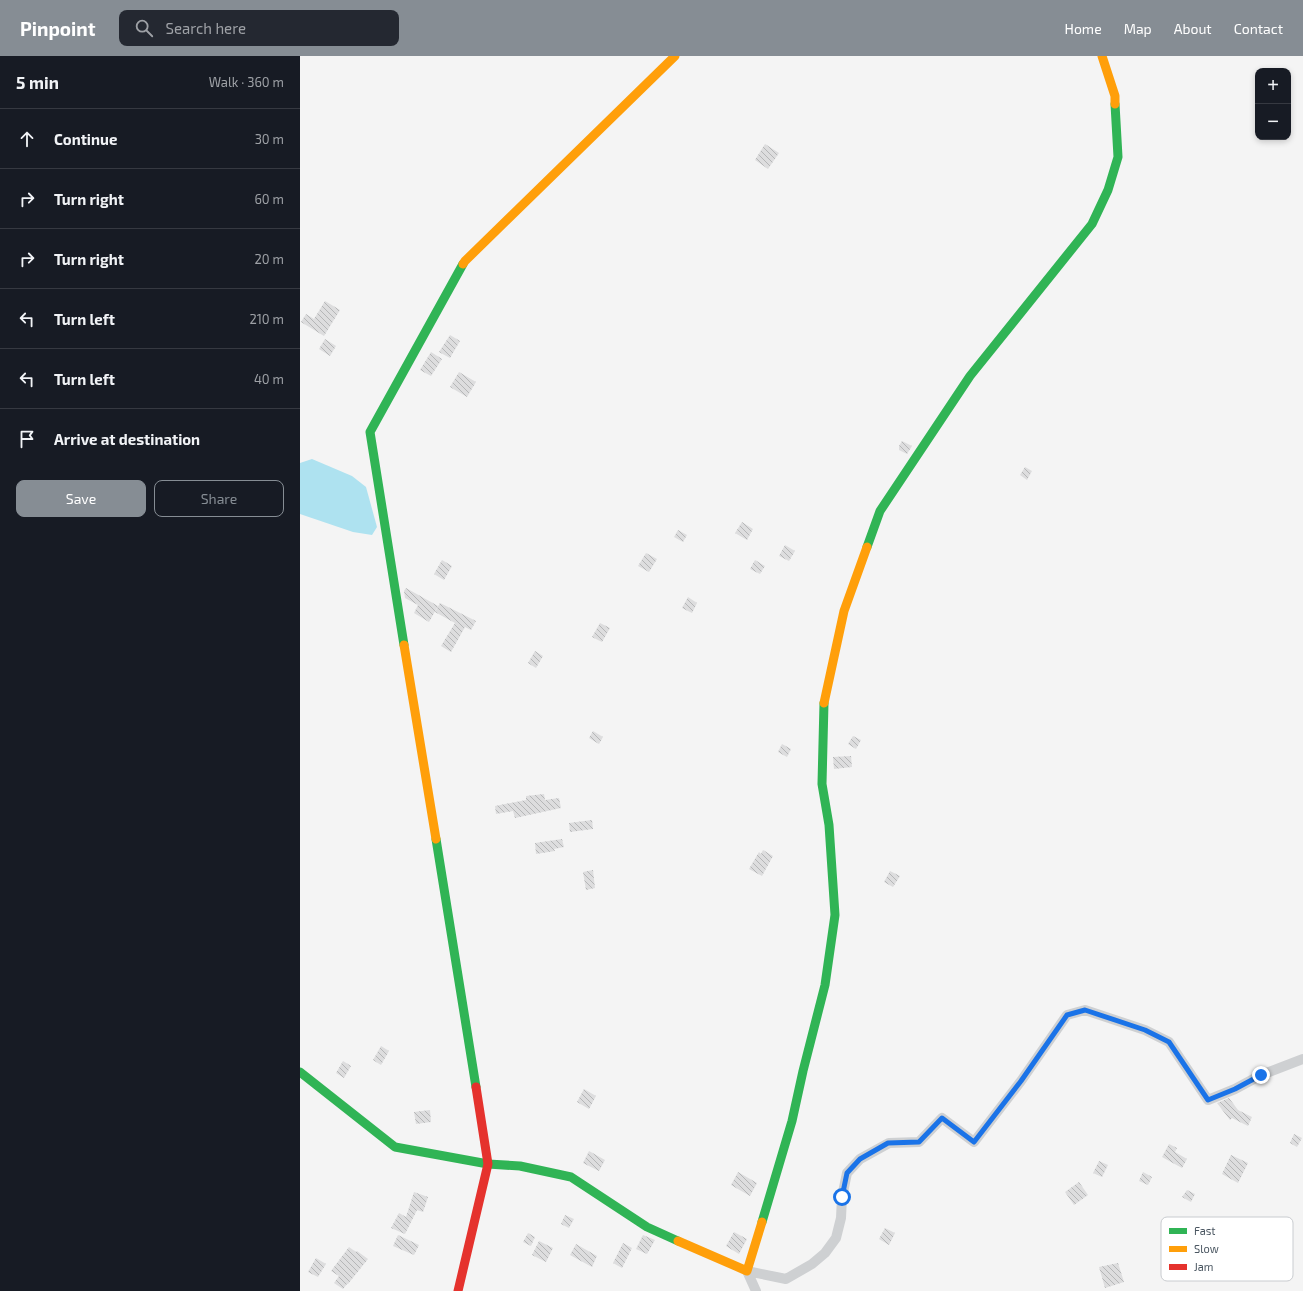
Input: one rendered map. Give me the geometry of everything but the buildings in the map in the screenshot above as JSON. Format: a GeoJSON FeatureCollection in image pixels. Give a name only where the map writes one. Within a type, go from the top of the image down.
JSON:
{"type":"FeatureCollection","features":[{"type":"Feature","properties":{"kind":"street"},"geometry":{"type":"LineString","coordinates":[[458,1291],[488,1164],[370,432],[465,261],[674,56]]}},
{"type":"Feature","properties":{"kind":"street"},"geometry":{"type":"LineString","coordinates":[[756,1291],[747,1271],[792,1121],[825,985],[835,915],[829,825],[822,784],[824,698],[844,611],[880,511],[970,376],[1092,224],[1108,190],[1118,157],[1115,96],[1102,56]]}},
{"type":"Feature","properties":{"kind":"street"},"geometry":{"type":"LineString","coordinates":[[300,1072],[395,1147],[488,1164],[520,1166],[572,1177],[647,1227],[747,1271],[786,1279],[812,1264],[825,1253],[836,1238],[841,1218],[842,1197],[847,1173],[860,1159],[888,1143],[919,1142],[942,1118],[974,1142],[1021,1081],[1067,1015],[1085,1010],[1145,1030],[1169,1042],[1208,1100],[1235,1089],[1261,1075],[1303,1059]]}},
{"type":"Feature","properties":{"kind":"water"},"geometry":{"type":"Polygon","coordinates":[[[312,459],[352,476],[366,487],[377,527],[372,535],[353,532],[300,514],[300,463],[312,459]]]}},
{"type":"Feature","properties":{"kind":"traffic: fast"},"geometry":{"type":"LineString","coordinates":[[867,547],[880,511],[970,376],[1092,224],[1108,190],[1118,157],[1115,104]]}},
{"type":"Feature","properties":{"kind":"traffic: fast"},"geometry":{"type":"LineString","coordinates":[[404,645],[370,432],[463,264]]}},
{"type":"Feature","properties":{"kind":"traffic: fast"},"geometry":{"type":"LineString","coordinates":[[762,1222],[792,1121],[825,985],[835,915],[829,825],[822,784],[824,703]]}},
{"type":"Feature","properties":{"kind":"traffic: fast"},"geometry":{"type":"LineString","coordinates":[[436,839],[476,1087]]}},
{"type":"Feature","properties":{"kind":"traffic: fast"},"geometry":{"type":"LineString","coordinates":[[300,1072],[395,1147],[488,1164],[520,1166],[571,1177],[647,1227],[678,1241]]}},
{"type":"Feature","properties":{"kind":"traffic: slow"},"geometry":{"type":"LineString","coordinates":[[463,264],[675,56]]}},
{"type":"Feature","properties":{"kind":"traffic: slow"},"geometry":{"type":"LineString","coordinates":[[1102,56],[1115,96],[1115,104]]}},
{"type":"Feature","properties":{"kind":"traffic: slow"},"geometry":{"type":"LineString","coordinates":[[824,703],[844,611],[867,547]]}},
{"type":"Feature","properties":{"kind":"traffic: slow"},"geometry":{"type":"LineString","coordinates":[[404,645],[436,839]]}},
{"type":"Feature","properties":{"kind":"traffic: slow"},"geometry":{"type":"LineString","coordinates":[[678,1241],[747,1271],[762,1222]]}},
{"type":"Feature","properties":{"kind":"traffic: jam"},"geometry":{"type":"LineString","coordinates":[[458,1291],[488,1164],[476,1087]]}},
{"type":"Feature","properties":{"kind":"route"},"geometry":{"type":"LineString","coordinates":[[842,1197],[847,1173],[860,1159],[888,1143],[919,1142],[942,1118],[974,1142],[1021,1081],[1067,1015],[1085,1010],[1145,1030],[1169,1042],[1208,1100],[1235,1089],[1261,1075]]}}]}
